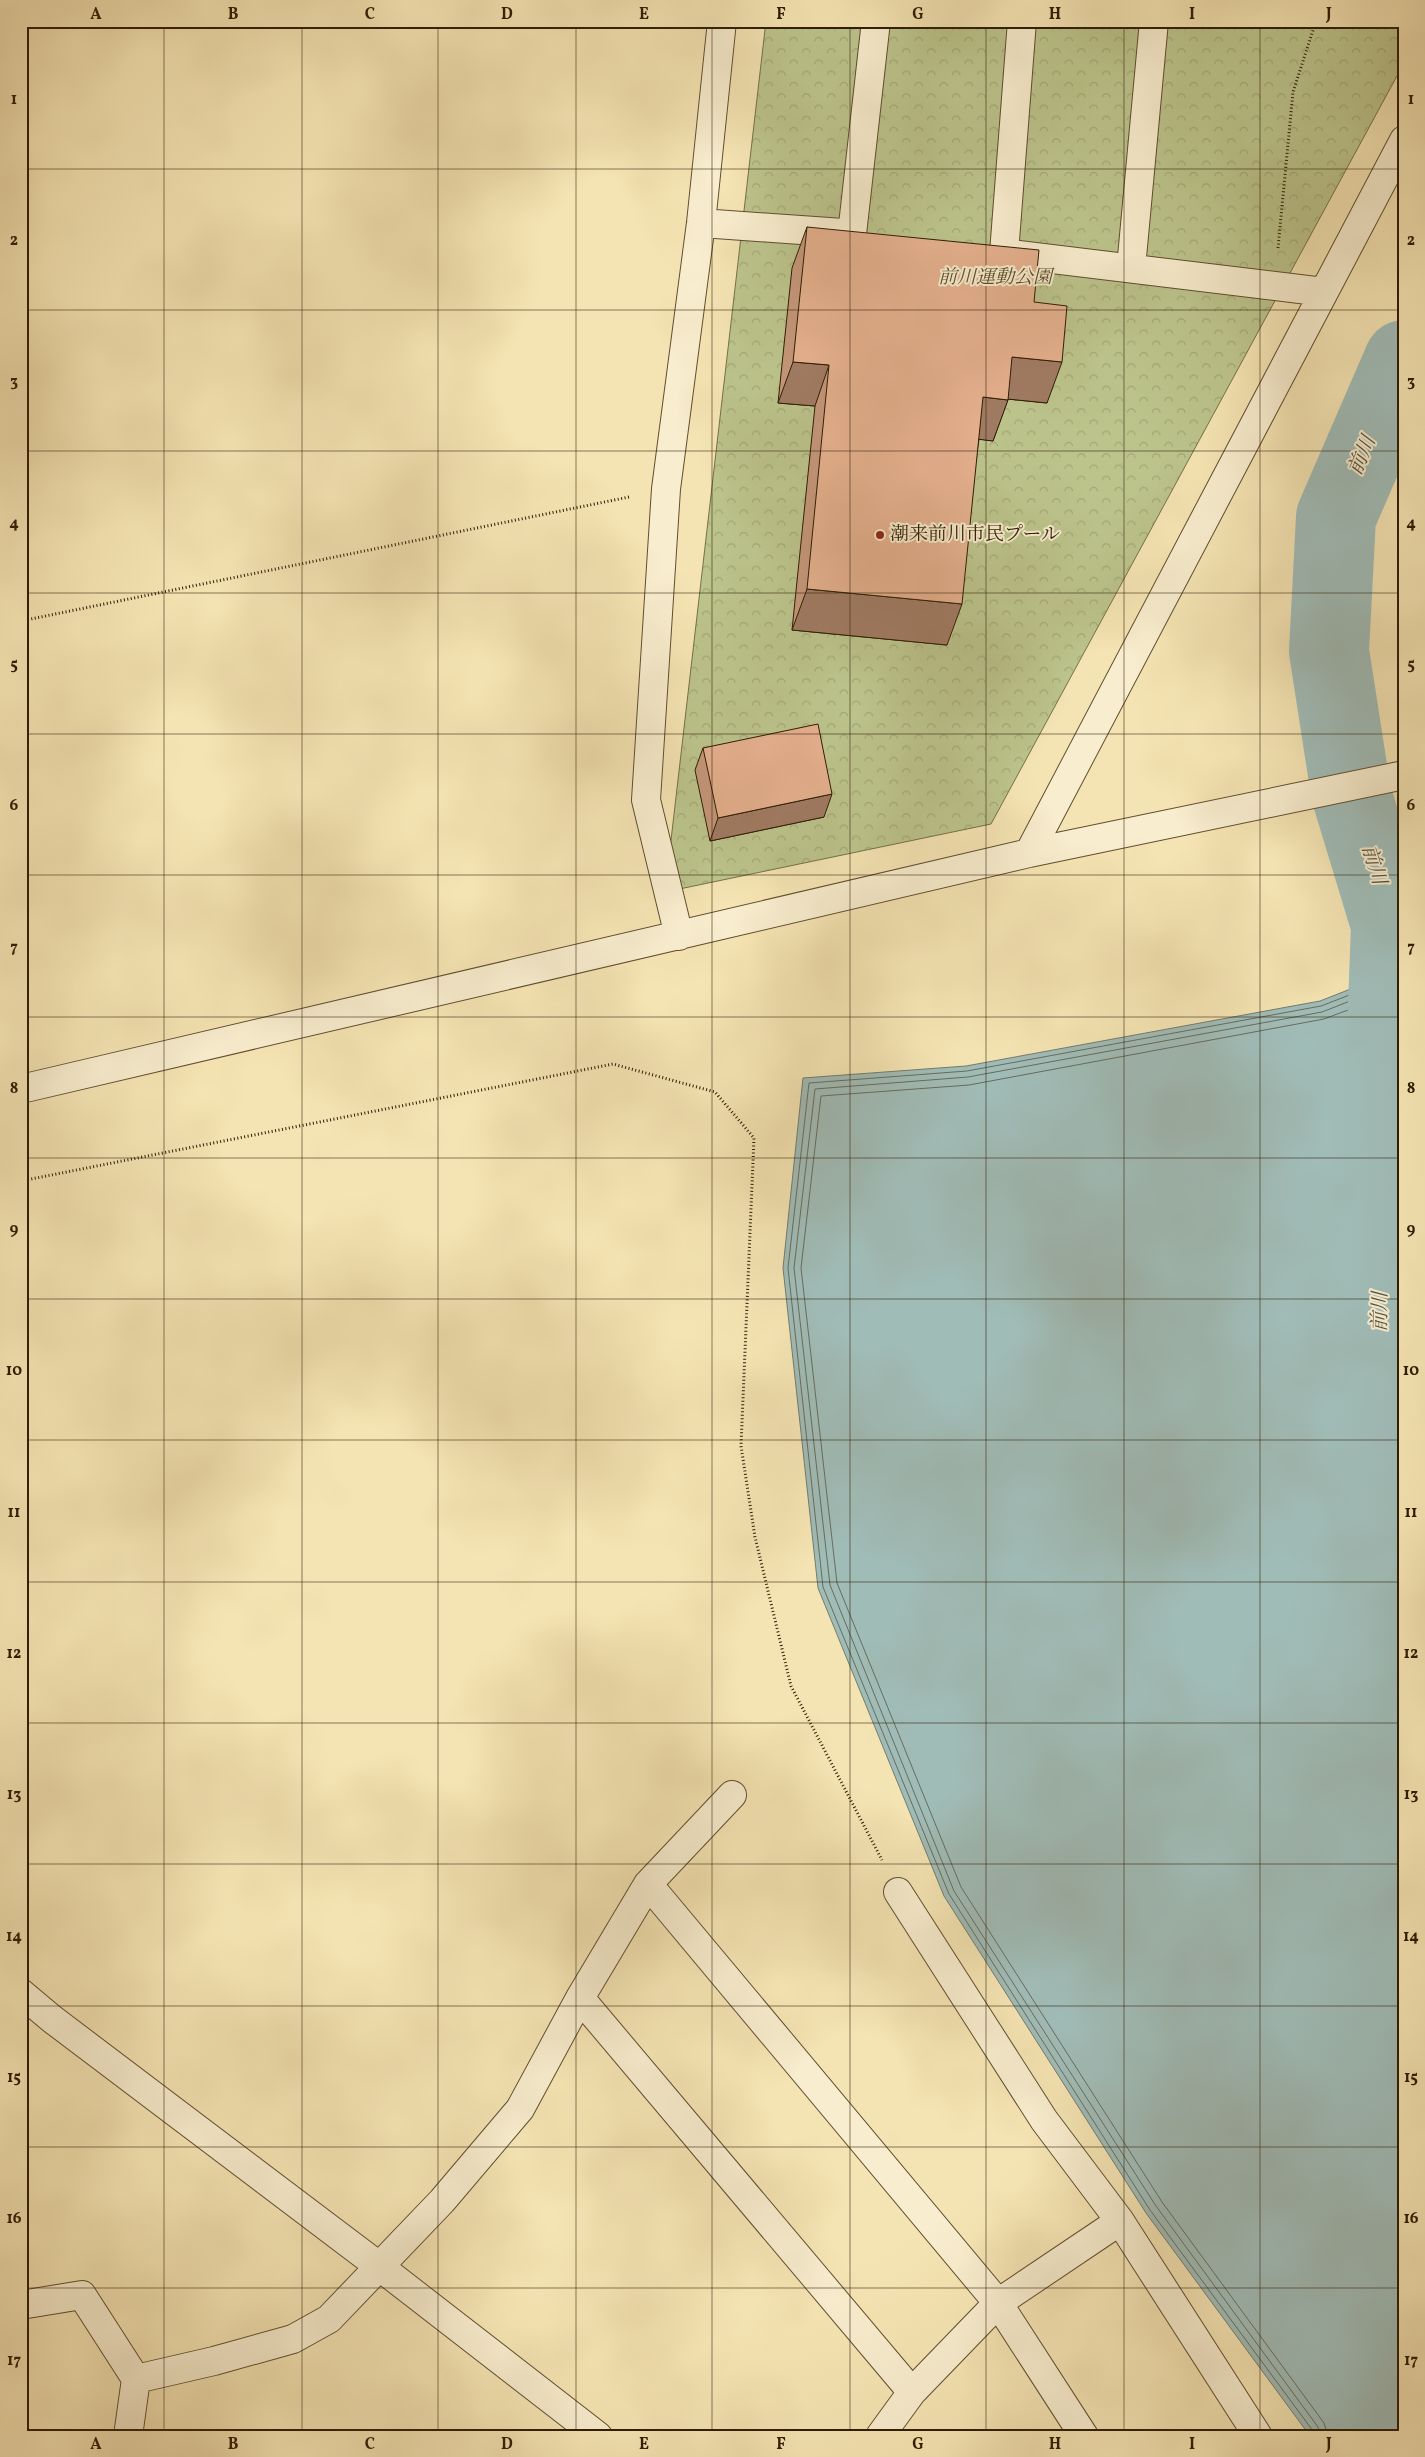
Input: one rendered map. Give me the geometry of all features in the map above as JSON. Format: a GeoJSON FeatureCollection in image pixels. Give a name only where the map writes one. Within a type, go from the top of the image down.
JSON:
{"type":"FeatureCollection","features":[{"type":"Feature","properties":{"kind":"street"},"geometry":{"type":"LineString","coordinates":[[679,936],[646,800],[666,489],[700,222],[722,21]]}},
{"type":"Feature","properties":{"kind":"street"},"geometry":{"type":"LineString","coordinates":[[852,234],[876,21]]}},
{"type":"Feature","properties":{"kind":"street"},"geometry":{"type":"LineString","coordinates":[[1004,253],[1022,21]]}},
{"type":"Feature","properties":{"kind":"street"},"geometry":{"type":"LineString","coordinates":[[1131,268],[1154,21]]}},
{"type":"Feature","properties":{"kind":"street"},"geometry":{"type":"LineString","coordinates":[[1029,853],[1404,140]]}},
{"type":"Feature","properties":{"kind":"street"},"geometry":{"type":"LineString","coordinates":[[700,222],[881,238]]}},
{"type":"Feature","properties":{"kind":"street"},"geometry":{"type":"LineString","coordinates":[[975,250],[1324,292]]}},
{"type":"Feature","properties":{"kind":"street"},"geometry":{"type":"LineString","coordinates":[[21,1088],[1029,853],[1400,775]]}},
{"type":"Feature","properties":{"kind":"street"},"geometry":{"type":"LineString","coordinates":[[136,2379],[214,2361],[293,2339],[329,2318],[442,2201],[520,2109],[580,1998],[648,1884],[732,1796]]}},
{"type":"Feature","properties":{"kind":"street"},"geometry":{"type":"LineString","coordinates":[[648,1884],[998,2303],[1084,2436]]}},
{"type":"Feature","properties":{"kind":"street"},"geometry":{"type":"LineString","coordinates":[[898,1892],[1044,2120],[1120,2221],[1258,2436]]}},
{"type":"Feature","properties":{"kind":"street"},"geometry":{"type":"LineString","coordinates":[[21,1993],[52,2019],[380,2267],[598,2436]]}},
{"type":"Feature","properties":{"kind":"street"},"geometry":{"type":"LineString","coordinates":[[580,1998],[912,2392]]}},
{"type":"Feature","properties":{"kind":"street"},"geometry":{"type":"LineString","coordinates":[[880,2436],[912,2392],[998,2303],[1120,2221]]}},
{"type":"Feature","properties":{"kind":"street"},"geometry":{"type":"LineString","coordinates":[[21,2305],[82,2295],[136,2379],[128,2436]]}},
{"type":"Feature","properties":{"kind":"path"},"geometry":{"type":"LineString","coordinates":[[1274,286],[1293,92],[1316,21]]}},
{"type":"Feature","properties":{"kind":"path"},"geometry":{"type":"LineString","coordinates":[[21,620],[666,489]]}},
{"type":"Feature","properties":{"kind":"path"},"geometry":{"type":"LineString","coordinates":[[21,1182],[613,1064],[714,1092],[754,1138],[741,1446],[755,1537],[791,1686],[898,1892]]}},
{"type":"Feature","properties":{"kind":"green space","name":"前川運動公園"},"geometry":{"type":"Polygon","coordinates":[[[766,21],[1404,21],[1404,63],[991,824],[665,892],[766,21]]]}},
{"type":"Feature","properties":{"kind":"water"},"geometry":{"type":"Polygon","coordinates":[[[1404,968],[1404,2436],[1310,2436],[1146,2213],[944,1896],[818,1588],[783,1268],[803,1078],[966,1066],[1320,1001],[1404,968]]]}},
{"type":"Feature","properties":{"kind":"building","name":"潮来前川市民プール"},"geometry":{"type":"Polygon","coordinates":[[[807,227],[1039,250],[1034,302],[1067,306],[1062,362],[1012,357],[1008,400],[983,397],[962,604],[807,589],[829,365],[793,362],[807,227]]]}},
{"type":"Feature","properties":{"kind":"building"},"geometry":{"type":"Polygon","coordinates":[[[818,724],[832,794],[718,818],[703,748],[818,724]]]}},
{"type":"Feature","properties":{"kind":"waterway","name":"前川"},"geometry":{"type":"LineString","coordinates":[[1385,1085],[1391,925],[1351,793],[1329,651],[1336,517],[1404,360]]}},
{"type":"Feature","properties":{"kind":"place","name":"潮来前川市民プール"},"geometry":{"type":"Point","coordinates":[880,535]}}]}
